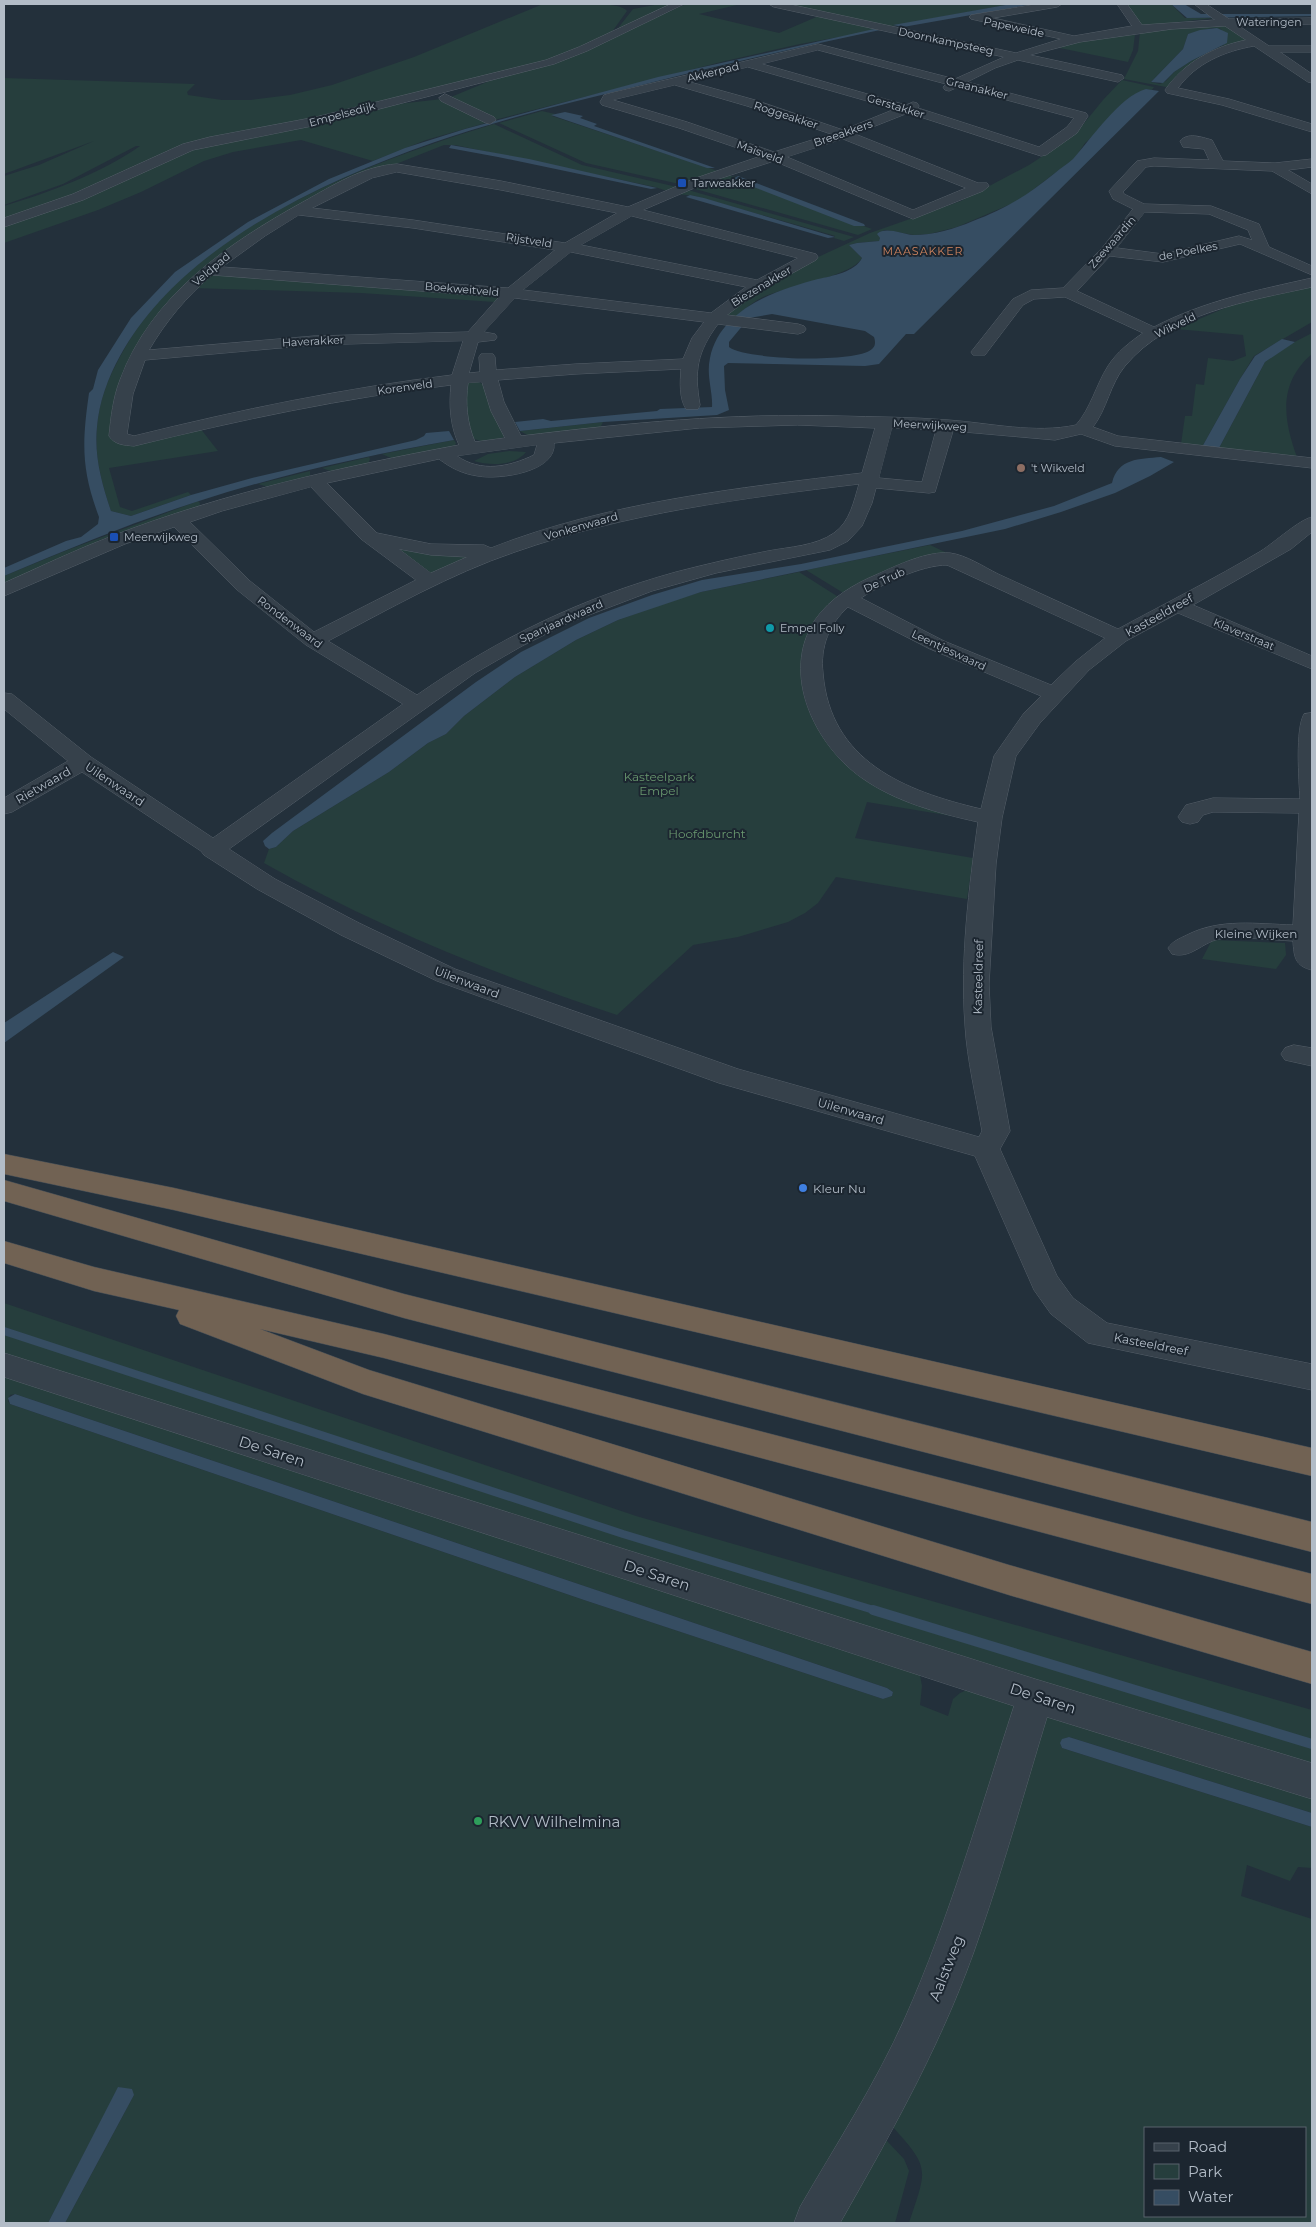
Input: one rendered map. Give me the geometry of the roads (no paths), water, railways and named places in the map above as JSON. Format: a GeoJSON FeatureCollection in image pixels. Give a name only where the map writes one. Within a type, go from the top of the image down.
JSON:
{"type":"FeatureCollection","features":[{"type":"Feature","properties":{"kind":"highway"},"geometry":{"type":"LineString","coordinates":[[4,1164],[174,1199],[1312,1462]]}},
{"type":"Feature","properties":{"kind":"highway"},"geometry":{"type":"LineString","coordinates":[[4,1191],[404,1306],[1312,1537]]}},
{"type":"Feature","properties":{"kind":"highway"},"geometry":{"type":"LineString","coordinates":[[4,1252],[94,1279],[384,1346],[1312,1589]]}},
{"type":"Feature","properties":{"kind":"highway"},"geometry":{"type":"LineString","coordinates":[[94,1279],[363,1381],[1009,1580],[1312,1668]]}},
{"type":"Feature","properties":{"kind":"street","name":"Empelsedijk"},"geometry":{"type":"LineString","coordinates":[[4,223],[78,197],[188,148],[210,141],[317,121],[550,62],[583,49],[679,4]]}},
{"type":"Feature","properties":{"kind":"street","name":"Doornkampsteeg"},"geometry":{"type":"LineString","coordinates":[[774,4],[1118,78]]}},
{"type":"Feature","properties":{"kind":"street","name":"Papeweide"},"geometry":{"type":"LineString","coordinates":[[1057,4],[975,17],[1076,40]]}},
{"type":"Feature","properties":{"kind":"street"},"geometry":{"type":"LineString","coordinates":[[1122,4],[1139,29]]}},
{"type":"Feature","properties":{"kind":"street"},"geometry":{"type":"LineString","coordinates":[[1199,4],[1312,79]]}},
{"type":"Feature","properties":{"kind":"street","name":"Breeakkers"},"geometry":{"type":"LineString","coordinates":[[469,448],[460,424],[457,397],[460,379],[481,337],[492,327],[491,317],[510,293],[538,268],[570,247],[634,211],[685,187],[843,134],[906,109],[983,68],[1015,56],[1076,40],[1219,18]]}},
{"type":"Feature","properties":{"kind":"street","name":"Wateringen"},"geometry":{"type":"LineString","coordinates":[[1219,18],[1312,22]]}},
{"type":"Feature","properties":{"kind":"street"},"geometry":{"type":"LineString","coordinates":[[1256,42],[1213,55],[1184,72],[1171,90],[1225,102],[1312,128]]}},
{"type":"Feature","properties":{"kind":"street","name":"Akkerpad"},"geometry":{"type":"LineString","coordinates":[[608,98],[818,47]]}},
{"type":"Feature","properties":{"kind":"street","name":"Graanakker"},"geometry":{"type":"LineString","coordinates":[[818,47],[1082,116],[1072,130],[1041,152]]}},
{"type":"Feature","properties":{"kind":"street"},"geometry":{"type":"LineString","coordinates":[[1267,50],[1312,49]]}},
{"type":"Feature","properties":{"kind":"street","name":"Gerstakker"},"geometry":{"type":"LineString","coordinates":[[749,64],[906,109],[1041,152]]}},
{"type":"Feature","properties":{"kind":"street"},"geometry":{"type":"LineString","coordinates":[[380,104],[445,98],[488,79]]}},
{"type":"Feature","properties":{"kind":"street","name":"Roggeakker"},"geometry":{"type":"LineString","coordinates":[[676,82],[751,103],[843,134],[980,187],[913,215]]}},
{"type":"Feature","properties":{"kind":"street"},"geometry":{"type":"LineString","coordinates":[[445,98],[490,120]]}},
{"type":"Feature","properties":{"kind":"street","name":"Maïsveld"},"geometry":{"type":"LineString","coordinates":[[608,98],[606,102],[683,125],[773,157],[913,215]]}},
{"type":"Feature","properties":{"kind":"street"},"geometry":{"type":"LineString","coordinates":[[1208,146],[1218,165]]}},
{"type":"Feature","properties":{"kind":"street","name":"Zeewaardin"},"geometry":{"type":"LineString","coordinates":[[1067,292],[1107,251],[1142,208],[1118,196],[1116,191],[1142,164],[1154,162],[1275,167],[1312,163]]}},
{"type":"Feature","properties":{"kind":"street"},"geometry":{"type":"LineString","coordinates":[[1275,167],[1312,190]]}},
{"type":"Feature","properties":{"kind":"street","name":"Veldpad"},"geometry":{"type":"LineString","coordinates":[[124,440],[118,436],[121,409],[128,380],[138,356],[163,316],[192,284],[241,246],[297,211],[358,180],[389,168],[529,189],[634,211]]}},
{"type":"Feature","properties":{"kind":"street"},"geometry":{"type":"LineString","coordinates":[[1142,208],[1211,210],[1254,227],[1262,249]]}},
{"type":"Feature","properties":{"kind":"street"},"geometry":{"type":"LineString","coordinates":[[1211,210],[1214,229],[1312,271]]}},
{"type":"Feature","properties":{"kind":"street","name":"Rijstveld"},"geometry":{"type":"LineString","coordinates":[[297,211],[449,228],[570,247],[759,285]]}},
{"type":"Feature","properties":{"kind":"street","name":"Biezenakker"},"geometry":{"type":"LineString","coordinates":[[634,211],[811,257],[759,285],[734,301],[714,318],[698,342],[691,364],[688,382],[692,405]]}},
{"type":"Feature","properties":{"kind":"street","name":"de Poelkes"},"geometry":{"type":"LineString","coordinates":[[1107,251],[1163,258],[1239,240]]}},
{"type":"Feature","properties":{"kind":"street","name":"Boekweitveld"},"geometry":{"type":"LineString","coordinates":[[209,270],[510,293],[714,318]]}},
{"type":"Feature","properties":{"kind":"street","name":"Wikveld"},"geometry":{"type":"LineString","coordinates":[[1082,429],[1094,412],[1118,365],[1133,349],[1155,333],[1216,307],[1274,290],[1312,283]]}},
{"type":"Feature","properties":{"kind":"street"},"geometry":{"type":"LineString","coordinates":[[969,355],[1018,302],[1031,295],[1067,292],[1155,333]]}},
{"type":"Feature","properties":{"kind":"street","name":"Biezenakker"},"geometry":{"type":"LineString","coordinates":[[714,318],[798,329]]}},
{"type":"Feature","properties":{"kind":"street","name":"Breeakkers"},"geometry":{"type":"LineString","coordinates":[[481,337],[487,356],[491,393],[502,418],[516,442]]}},
{"type":"Feature","properties":{"kind":"street","name":"Haverakker"},"geometry":{"type":"LineString","coordinates":[[138,356],[295,341],[481,337]]}},
{"type":"Feature","properties":{"kind":"street","name":"Korenveld"},"geometry":{"type":"LineString","coordinates":[[124,440],[134,441],[290,405],[460,379],[619,366],[691,364]]}},
{"type":"Feature","properties":{"kind":"street","name":"Meerwijkweg"},"geometry":{"type":"LineString","coordinates":[[4,590],[118,540],[215,507],[314,480],[469,448],[613,430],[699,423],[798,420],[946,425],[1055,435],[1082,429]]}},
{"type":"Feature","properties":{"kind":"street","name":"Spanjaardwaard"},"geometry":{"type":"LineString","coordinates":[[212,850],[468,669],[515,642],[561,619],[645,587],[713,568],[833,542],[855,522],[885,423]]}},
{"type":"Feature","properties":{"kind":"street","name":"Vonkenwaard"},"geometry":{"type":"LineString","coordinates":[[313,642],[429,582],[506,549],[557,532],[644,509],[736,494],[869,480],[929,488],[946,425]]}},
{"type":"Feature","properties":{"kind":"street"},"geometry":{"type":"LineString","coordinates":[[1082,429],[1115,441],[1312,463]]}},
{"type":"Feature","properties":{"kind":"street"},"geometry":{"type":"LineString","coordinates":[[442,453],[462,468],[489,472],[515,469],[541,458],[546,448],[545,438]]}},
{"type":"Feature","properties":{"kind":"street"},"geometry":{"type":"LineString","coordinates":[[314,480],[368,535],[429,582]]}},
{"type":"Feature","properties":{"kind":"street","name":"Rondenwaard"},"geometry":{"type":"LineString","coordinates":[[178,520],[243,585],[313,642],[417,704]]}},
{"type":"Feature","properties":{"kind":"street","name":"Kasteeldreef"},"geometry":{"type":"LineString","coordinates":[[1312,523],[1295,547],[1241,571],[1119,637],[1082,666],[1032,718],[1005,756],[990,818],[984,864],[976,984],[978,1027],[996,1131],[986,1149],[1045,1282],[1062,1306],[1099,1334],[1312,1377]]}},
{"type":"Feature","properties":{"kind":"street"},"geometry":{"type":"LineString","coordinates":[[368,535],[404,546],[436,552],[506,549]]}},
{"type":"Feature","properties":{"kind":"street","name":"De Trub"},"geometry":{"type":"LineString","coordinates":[[990,818],[948,808],[903,792],[875,777],[839,746],[826,727],[815,700],[812,675],[814,648],[824,622],[848,599],[864,587],[914,566],[942,558],[950,558],[1119,637]]}},
{"type":"Feature","properties":{"kind":"street","name":"Leentjeswaard"},"geometry":{"type":"LineString","coordinates":[[848,599],[946,649],[1054,694]]}},
{"type":"Feature","properties":{"kind":"street","name":"Klaverstraat"},"geometry":{"type":"LineString","coordinates":[[1176,605],[1312,663]]}},
{"type":"Feature","properties":{"kind":"street","name":"Uilenwaard"},"geometry":{"type":"LineString","coordinates":[[4,699],[83,762],[212,850],[266,884],[350,929],[446,975],[729,1076],[986,1149]]}},
{"type":"Feature","properties":{"kind":"street","name":"Kleine Wijken"},"geometry":{"type":"LineString","coordinates":[[1310,960],[1304,933],[1311,806],[1310,734],[1312,719]]}},
{"type":"Feature","properties":{"kind":"street","name":"Rietwaard"},"geometry":{"type":"LineString","coordinates":[[4,807],[83,762]]}},
{"type":"Feature","properties":{"kind":"street"},"geometry":{"type":"LineString","coordinates":[[1190,817],[1194,810],[1213,805],[1311,806]]}},
{"type":"Feature","properties":{"kind":"street","name":"Kleine Wijken"},"geometry":{"type":"LineString","coordinates":[[1181,948],[1208,934],[1221,931],[1304,933]]}},
{"type":"Feature","properties":{"kind":"street","name":"De Saren"},"geometry":{"type":"LineString","coordinates":[[4,1365],[1035,1696],[1312,1781]]}},
{"type":"Feature","properties":{"kind":"street","name":"Aalstweg"},"geometry":{"type":"LineString","coordinates":[[816,2223],[876,2118],[919,2034],[960,1935],[1035,1696]]}},
{"type":"Feature","properties":{"kind":"water"},"geometry":{"type":"Polygon","coordinates":[[[1011,4],[1033,4],[903,27],[893,25],[1011,4]]]}},
{"type":"Feature","properties":{"kind":"water"},"geometry":{"type":"Polygon","coordinates":[[[1171,4],[1184,4],[1201,14],[1312,14],[1312,16],[1187,18],[1171,4]]]}},
{"type":"Feature","properties":{"kind":"water"},"geometry":{"type":"Polygon","coordinates":[[[1217,28],[1228,33],[1227,43],[1191,61],[1174,72],[1163,83],[1151,82],[1183,49],[1188,34],[1217,28]]]}},
{"type":"Feature","properties":{"kind":"water"},"geometry":{"type":"Polygon","coordinates":[[[874,29],[880,30],[731,63],[589,98],[458,134],[344,177],[256,223],[216,251],[178,282],[146,317],[120,356],[102,399],[96,438],[100,470],[111,511],[131,516],[191,495],[252,478],[416,440],[426,433],[449,431],[454,440],[326,466],[230,491],[125,527],[4,576],[4,568],[66,541],[81,537],[98,524],[99,517],[86,470],[84,442],[89,393],[93,389],[98,370],[131,318],[175,272],[248,222],[329,179],[405,148],[465,129],[658,77],[874,29]]]}},
{"type":"Feature","properties":{"kind":"water"},"geometry":{"type":"Polygon","coordinates":[[[1146,89],[1159,91],[914,334],[906,334],[879,364],[865,366],[728,363],[724,366],[725,390],[729,410],[717,415],[603,422],[520,431],[515,422],[543,419],[551,421],[657,411],[660,409],[712,407],[709,371],[710,358],[716,341],[737,314],[752,304],[785,289],[849,270],[859,263],[862,258],[849,245],[879,241],[880,238],[877,234],[880,232],[889,231],[913,235],[936,233],[966,224],[1016,201],[1071,161],[1106,119],[1136,93],[1146,89]],[[772,314],[749,318],[729,342],[729,347],[757,355],[778,357],[826,358],[848,356],[864,353],[874,347],[874,337],[865,331],[772,314]]]}},
{"type":"Feature","properties":{"kind":"water"},"geometry":{"type":"Polygon","coordinates":[[[565,112],[583,116],[580,118],[597,124],[594,126],[715,168],[707,168],[551,115],[565,112]]]}},
{"type":"Feature","properties":{"kind":"water"},"geometry":{"type":"Polygon","coordinates":[[[451,145],[529,159],[657,188],[651,189],[449,148],[451,145]]]}},
{"type":"Feature","properties":{"kind":"water"},"geometry":{"type":"Polygon","coordinates":[[[738,176],[865,226],[854,226],[733,179],[738,176]]]}},
{"type":"Feature","properties":{"kind":"water"},"geometry":{"type":"Polygon","coordinates":[[[690,195],[835,237],[828,238],[686,197],[690,195]]]}},
{"type":"Feature","properties":{"kind":"water"},"geometry":{"type":"Polygon","coordinates":[[[1282,339],[1295,342],[1265,362],[1219,448],[1202,447],[1255,356],[1282,339]]]}},
{"type":"Feature","properties":{"kind":"water"},"geometry":{"type":"Polygon","coordinates":[[[1161,457],[1174,462],[1115,493],[1005,529],[701,592],[618,620],[576,640],[515,677],[464,716],[446,734],[428,743],[389,772],[293,831],[276,847],[269,849],[265,846],[263,841],[272,833],[476,682],[521,652],[589,618],[652,595],[702,580],[801,564],[962,531],[1054,506],[1112,483],[1119,469],[1130,461],[1161,457]]]}},
{"type":"Feature","properties":{"kind":"water"},"geometry":{"type":"Polygon","coordinates":[[[113,952],[124,957],[4,1043],[4,1023],[113,952]]]}},
{"type":"Feature","properties":{"kind":"water"},"geometry":{"type":"Polygon","coordinates":[[[15,1394],[887,1688],[893,1692],[892,1696],[883,1699],[584,1600],[10,1404],[8,1398],[15,1394]]]}},
{"type":"Feature","properties":{"kind":"water"},"geometry":{"type":"Polygon","coordinates":[[[1069,1737],[1312,1813],[1312,1827],[1062,1748],[1060,1743],[1062,1739],[1069,1737]]]}},
{"type":"Feature","properties":{"kind":"water"},"geometry":{"type":"Polygon","coordinates":[[[118,2087],[132,2089],[134,2095],[65,2223],[48,2223],[118,2087]]]}},
{"type":"Feature","properties":{"kind":"waterway"},"geometry":{"type":"LineString","coordinates":[[4,1331],[623,1534],[877,1611]]}},
{"type":"Feature","properties":{"kind":"waterway"},"geometry":{"type":"LineString","coordinates":[[873,1610],[1312,1744]]}},
{"type":"Feature","properties":{"kind":"place","name":"Tarweakker"},"geometry":{"type":"Point","coordinates":[682,183]}},
{"type":"Feature","properties":{"kind":"place","name":"'t Wikveld"},"geometry":{"type":"Point","coordinates":[1021,468]}},
{"type":"Feature","properties":{"kind":"place","name":"Meerwijkweg"},"geometry":{"type":"Point","coordinates":[114,537]}},
{"type":"Feature","properties":{"kind":"place","name":"Empel Folly"},"geometry":{"type":"Point","coordinates":[770,628]}},
{"type":"Feature","properties":{"kind":"place","name":"Kleur Nu"},"geometry":{"type":"Point","coordinates":[803,1188]}},
{"type":"Feature","properties":{"kind":"place","name":"RKVV Wilhelmina"},"geometry":{"type":"Point","coordinates":[478,1821]}},
{"type":"Feature","properties":{"kind":"district","name":"MAASAKKER"},"geometry":{"type":"Point","coordinates":[923,251]}},
{"type":"Feature","properties":{"kind":"park label","name":"Kasteelpark Empel"},"geometry":{"type":"Point","coordinates":[659,783]}},
{"type":"Feature","properties":{"kind":"park label","name":"Hoofdburcht"},"geometry":{"type":"Point","coordinates":[707,833]}}]}
